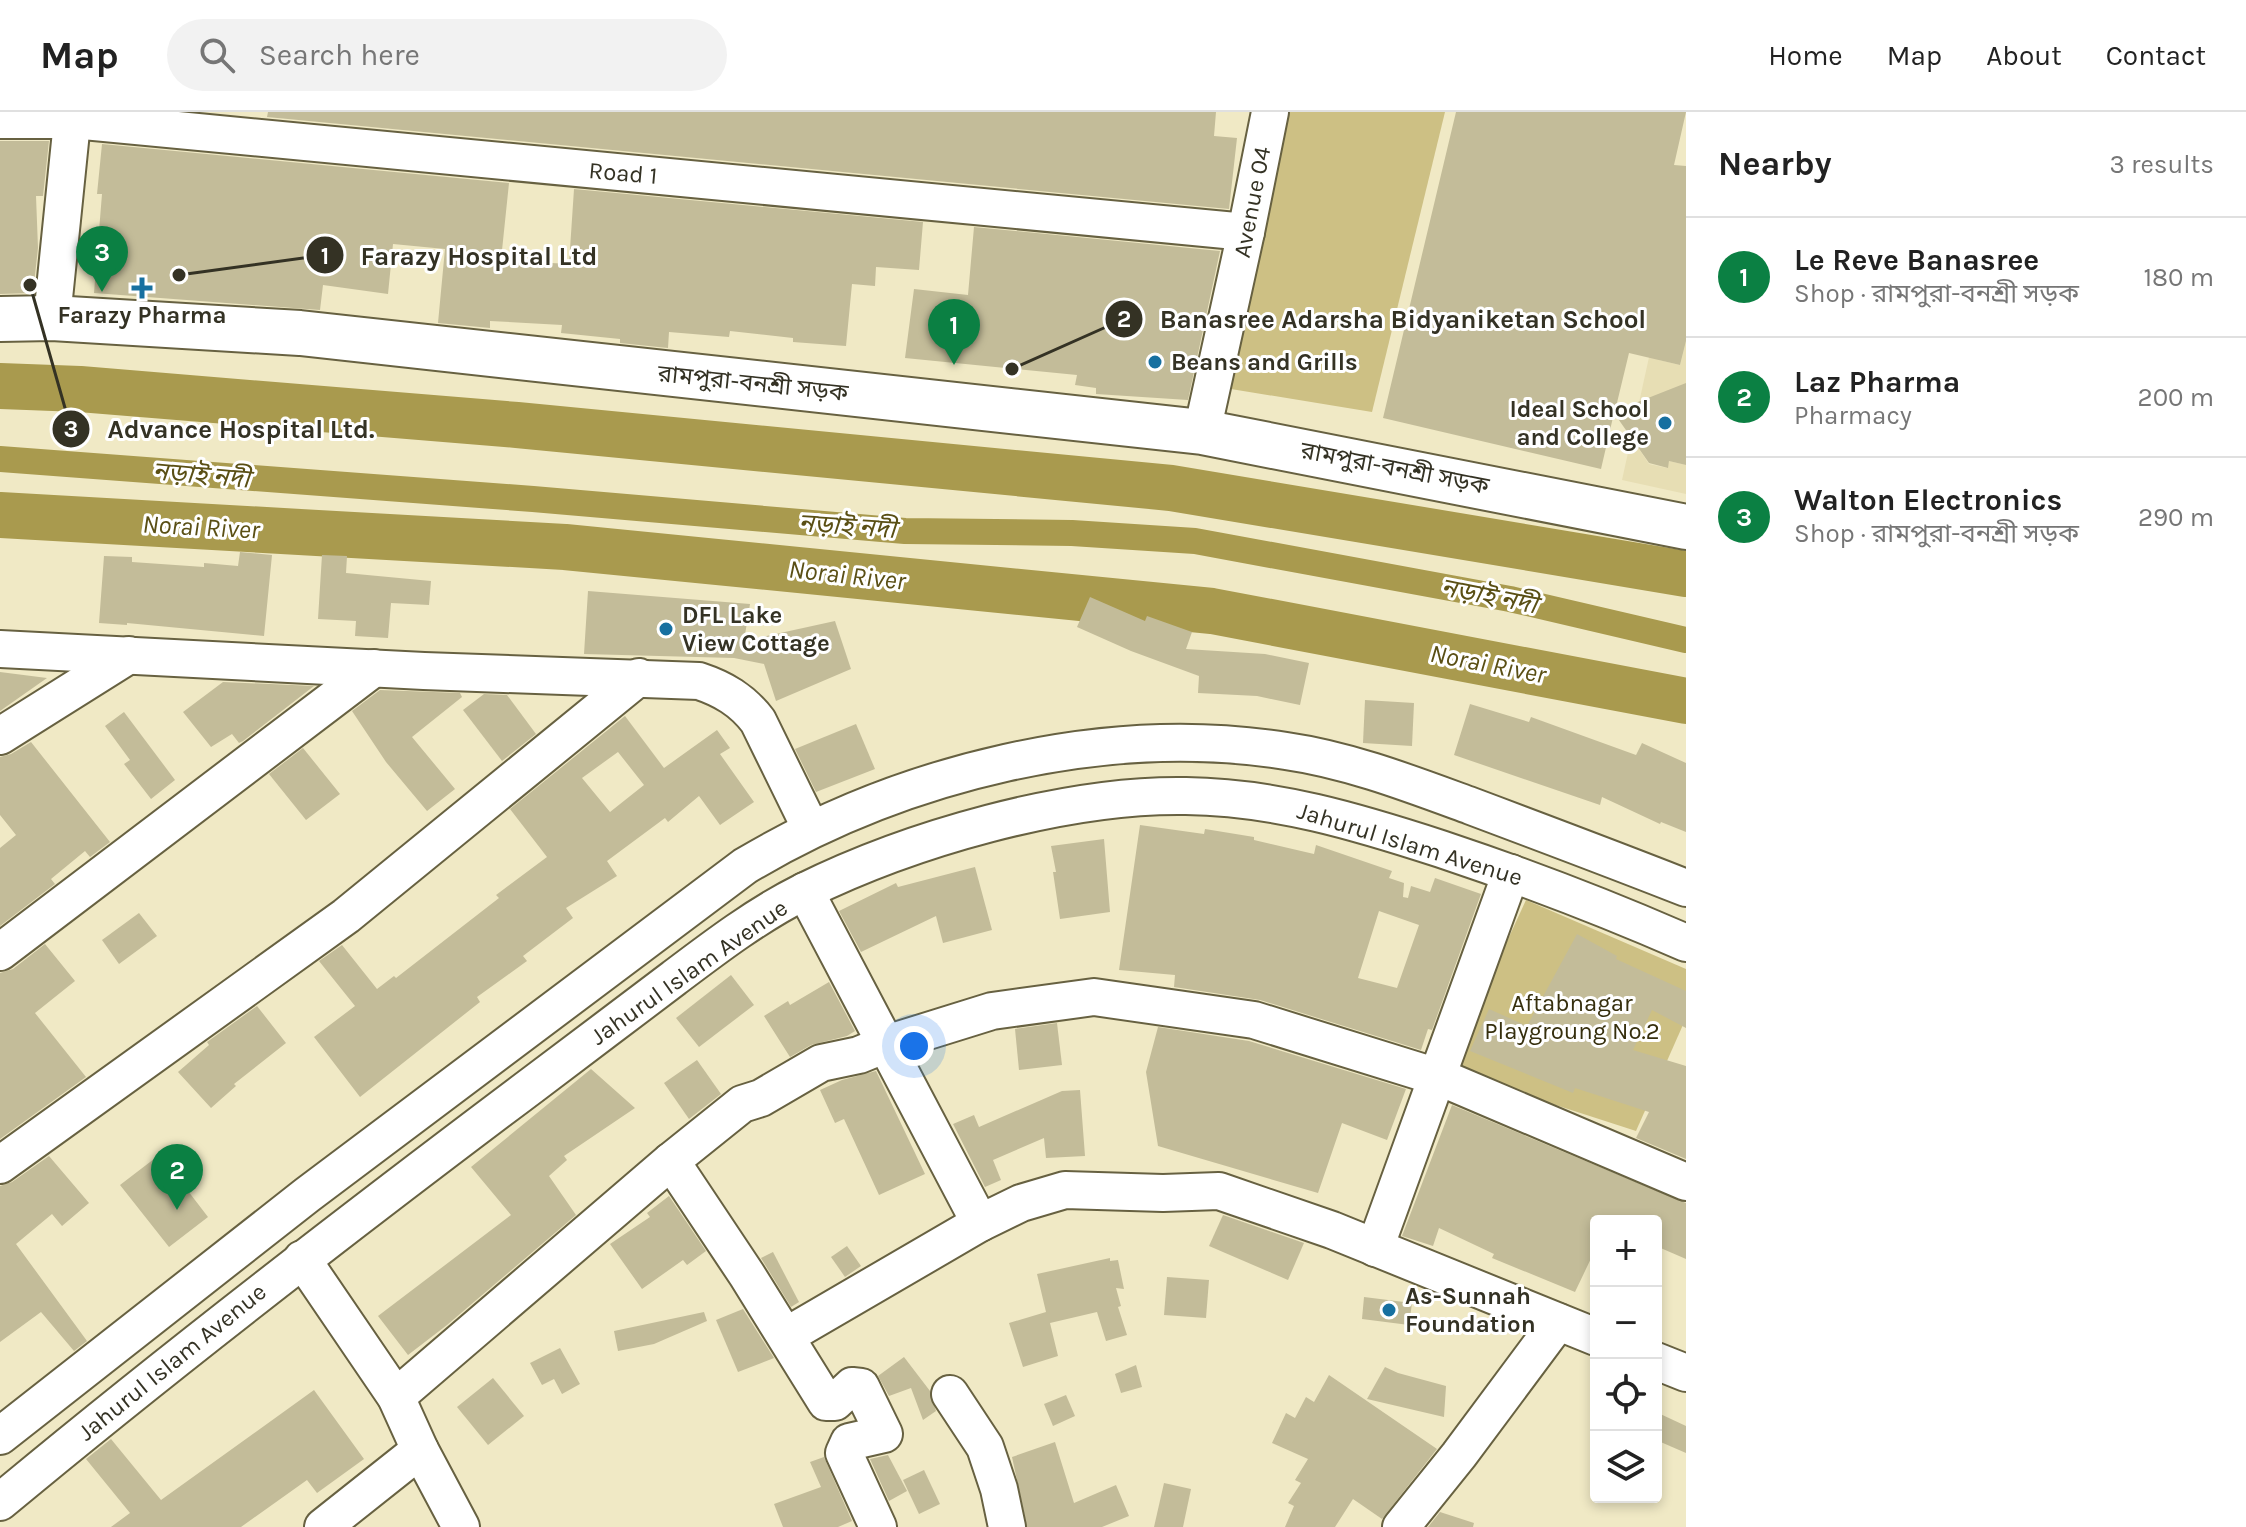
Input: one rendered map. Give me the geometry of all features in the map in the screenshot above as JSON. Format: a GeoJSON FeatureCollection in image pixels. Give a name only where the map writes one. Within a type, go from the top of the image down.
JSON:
{"type":"FeatureCollection","features":[{"type":"Feature","properties":{"kind":"main road","name":"রামপুরা-বনশ্রী সড়ক"},"geometry":{"type":"LineString","coordinates":[[0,319],[52,318],[300,333],[1202,432],[1686,527]]}},
{"type":"Feature","properties":{"kind":"main road","name":"রামপুরা-বনশ্রী সড়ক"},"geometry":{"type":"LineString","coordinates":[[1500,489],[1686,544]]}},
{"type":"Feature","properties":{"kind":"street","name":"Avenue 04"},"geometry":{"type":"LineString","coordinates":[[1202,432],[1270,112]]}},
{"type":"Feature","properties":{"kind":"street","name":"Road 1"},"geometry":{"type":"LineString","coordinates":[[0,120],[73,116],[1246,232]]}},
{"type":"Feature","properties":{"kind":"street"},"geometry":{"type":"LineString","coordinates":[[52,318],[73,116]]}},
{"type":"Feature","properties":{"kind":"street"},"geometry":{"type":"LineString","coordinates":[[0,649],[699,681],[720,688],[746,705],[758,721],[811,829]]}},
{"type":"Feature","properties":{"kind":"street"},"geometry":{"type":"LineString","coordinates":[[0,736],[129,655]]}},
{"type":"Feature","properties":{"kind":"street"},"geometry":{"type":"LineString","coordinates":[[0,952],[374,668]]}},
{"type":"Feature","properties":{"kind":"street"},"geometry":{"type":"LineString","coordinates":[[0,1165],[346,916],[639,677]]}},
{"type":"Feature","properties":{"kind":"street","name":"Jahurul Islam Avenue"},"geometry":{"type":"LineString","coordinates":[[0,1436],[307,1195],[745,866],[811,829],[895,796],[1032,758],[1134,743],[1179,742],[1285,750],[1380,775],[1582,847],[1686,888]]}},
{"type":"Feature","properties":{"kind":"street","name":"Jahurul Islam Avenue"},"geometry":{"type":"LineString","coordinates":[[0,1502],[302,1259],[717,945],[805,891],[892,855],[1030,814],[1151,796],[1236,799],[1333,815],[1511,873],[1609,909],[1686,943]]}},
{"type":"Feature","properties":{"kind":"street"},"geometry":{"type":"LineString","coordinates":[[1375,1248],[1511,873]]}},
{"type":"Feature","properties":{"kind":"street"},"geometry":{"type":"LineString","coordinates":[[805,891],[980,1223]]}},
{"type":"Feature","properties":{"kind":"street"},"geometry":{"type":"LineString","coordinates":[[396,1397],[742,1104],[761,1098],[821,1063],[859,1055],[992,1011],[1094,997],[1254,1020],[1437,1077],[1686,1182]]}},
{"type":"Feature","properties":{"kind":"street"},"geometry":{"type":"LineString","coordinates":[[671,1161],[826,1402],[835,1402],[856,1385],[861,1387],[884,1434],[849,1442],[844,1453],[878,1527]]}},
{"type":"Feature","properties":{"kind":"street"},"geometry":{"type":"LineString","coordinates":[[786,1336],[980,1223],[1021,1203],[1065,1190],[1219,1191],[1375,1248],[1590,1335]]}},
{"type":"Feature","properties":{"kind":"street"},"geometry":{"type":"LineString","coordinates":[[302,1259],[396,1397],[461,1527]]}},
{"type":"Feature","properties":{"kind":"street"},"geometry":{"type":"LineString","coordinates":[[1401,1527],[1558,1322]]}},
{"type":"Feature","properties":{"kind":"street"},"geometry":{"type":"LineString","coordinates":[[1662,1363],[1686,1373]]}},
{"type":"Feature","properties":{"kind":"street"},"geometry":{"type":"LineString","coordinates":[[950,1394],[985,1447],[1007,1527]]}},
{"type":"Feature","properties":{"kind":"street"},"geometry":{"type":"LineString","coordinates":[[323,1527],[420,1450]]}},
{"type":"Feature","properties":{"kind":"shaded area"},"geometry":{"type":"Polygon","coordinates":[[[1686,189],[1659,360],[1680,365],[1686,341],[1686,388],[1651,397],[1639,449],[1649,464],[1667,468],[1669,461],[1686,465],[1686,494],[1622,480],[1686,189]]]}},
{"type":"Feature","properties":{"kind":"green space"},"geometry":{"type":"Polygon","coordinates":[[[1280,112],[1445,112],[1372,412],[1231,389],[1280,112]]]}},
{"type":"Feature","properties":{"kind":"green space","name":"Aftabnagar Playgroung No.2"},"geometry":{"type":"Polygon","coordinates":[[[1526,900],[1686,969],[1686,1018],[1636,1131],[1448,1070],[1526,900]]]}},
{"type":"Feature","properties":{"kind":"building"},"geometry":{"type":"Polygon","coordinates":[[[268,112],[1216,112],[1214,136],[1237,138],[1229,209],[267,117],[268,112]]]}},
{"type":"Feature","properties":{"kind":"building"},"geometry":{"type":"Polygon","coordinates":[[[1456,112],[1686,112],[1674,165],[1686,166],[1686,341],[1680,365],[1629,353],[1615,411],[1686,383],[1686,465],[1669,461],[1668,468],[1649,463],[1614,413],[1601,469],[1383,418],[1456,112]]]}},
{"type":"Feature","properties":{"kind":"building"},"geometry":{"type":"Polygon","coordinates":[[[0,141],[49,141],[43,196],[36,196],[38,248],[33,293],[0,294],[0,141]]]}},
{"type":"Feature","properties":{"kind":"building"},"geometry":{"type":"Polygon","coordinates":[[[102,144],[509,183],[501,260],[569,264],[574,189],[923,222],[919,270],[876,267],[875,286],[852,284],[846,346],[793,342],[793,338],[730,331],[729,337],[669,332],[668,348],[561,333],[562,325],[490,321],[490,328],[438,323],[445,249],[393,244],[388,294],[323,285],[320,310],[94,293],[102,194],[97,194],[102,144]]]}},
{"type":"Feature","properties":{"kind":"building"},"geometry":{"type":"Polygon","coordinates":[[[974,227],[1220,251],[1188,400],[1096,394],[1096,388],[1075,385],[1077,375],[905,358],[914,289],[968,295],[974,227]]]}},
{"type":"Feature","properties":{"kind":"building"},"geometry":{"type":"Polygon","coordinates":[[[240,552],[272,555],[264,636],[99,623],[104,556],[132,557],[132,562],[238,566],[240,552]]]}},
{"type":"Feature","properties":{"kind":"building"},"geometry":{"type":"Polygon","coordinates":[[[322,555],[347,556],[346,573],[431,581],[429,605],[391,603],[388,638],[355,636],[356,621],[318,619],[322,555]]]}},
{"type":"Feature","properties":{"kind":"building","name":"DFL Lake View Cottage"},"geometry":{"type":"Polygon","coordinates":[[[588,591],[750,604],[744,641],[835,621],[851,669],[776,701],[764,664],[734,658],[584,654],[588,591]]]}},
{"type":"Feature","properties":{"kind":"building"},"geometry":{"type":"Polygon","coordinates":[[[1090,597],[1145,621],[1147,616],[1192,632],[1186,649],[1265,654],[1309,663],[1300,705],[1257,696],[1198,693],[1199,676],[1077,627],[1090,597]]]}},
{"type":"Feature","properties":{"kind":"building"},"geometry":{"type":"Polygon","coordinates":[[[0,672],[47,678],[0,711],[0,672]]]}},
{"type":"Feature","properties":{"kind":"building"},"geometry":{"type":"Polygon","coordinates":[[[223,682],[314,686],[243,741],[239,743],[232,734],[211,747],[183,712],[223,682]]]}},
{"type":"Feature","properties":{"kind":"building"},"geometry":{"type":"Polygon","coordinates":[[[380,690],[460,693],[462,697],[412,737],[455,789],[427,811],[386,762],[352,711],[380,690]]]}},
{"type":"Feature","properties":{"kind":"building"},"geometry":{"type":"Polygon","coordinates":[[[484,694],[507,695],[536,734],[502,761],[463,710],[484,694]]]}},
{"type":"Feature","properties":{"kind":"building"},"geometry":{"type":"Polygon","coordinates":[[[1365,700],[1414,703],[1412,746],[1363,743],[1365,700]]]}},
{"type":"Feature","properties":{"kind":"building"},"geometry":{"type":"Polygon","coordinates":[[[1470,704],[1529,722],[1531,717],[1636,755],[1642,743],[1686,763],[1686,832],[1660,824],[1602,797],[1600,805],[1454,755],[1470,704]]]}},
{"type":"Feature","properties":{"kind":"building"},"geometry":{"type":"Polygon","coordinates":[[[124,712],[175,780],[151,799],[124,764],[130,760],[105,726],[124,712]]]}},
{"type":"Feature","properties":{"kind":"building"},"geometry":{"type":"Polygon","coordinates":[[[625,716],[664,768],[717,730],[730,748],[720,754],[754,802],[720,825],[699,796],[668,822],[665,818],[607,861],[617,876],[566,908],[573,918],[523,956],[527,961],[477,997],[480,1002],[360,1097],[314,1037],[355,1006],[319,961],[342,945],[377,989],[394,976],[396,978],[499,898],[496,895],[547,857],[510,809],[625,716]],[[618,752],[582,778],[610,812],[644,785],[618,752]]]}},
{"type":"Feature","properties":{"kind":"building"},"geometry":{"type":"Polygon","coordinates":[[[856,724],[875,769],[816,792],[795,749],[856,724]]]}},
{"type":"Feature","properties":{"kind":"building"},"geometry":{"type":"Polygon","coordinates":[[[31,742],[110,842],[90,857],[85,851],[51,879],[55,884],[0,926],[0,848],[16,835],[0,815],[0,757],[31,742]]]}},
{"type":"Feature","properties":{"kind":"building"},"geometry":{"type":"Polygon","coordinates":[[[303,748],[340,794],[306,820],[269,774],[303,748]]]}},
{"type":"Feature","properties":{"kind":"building"},"geometry":{"type":"Polygon","coordinates":[[[1140,825],[1204,834],[1205,829],[1254,837],[1254,840],[1314,854],[1316,845],[1392,871],[1389,878],[1404,883],[1403,897],[1408,898],[1411,886],[1430,892],[1435,878],[1481,894],[1432,1030],[1428,1029],[1421,1050],[1260,1000],[1174,987],[1175,975],[1119,970],[1140,825]],[[1379,911],[1358,978],[1397,988],[1419,925],[1379,911]]]}},
{"type":"Feature","properties":{"kind":"building"},"geometry":{"type":"Polygon","coordinates":[[[1104,839],[1110,912],[1060,919],[1051,846],[1104,839]]]}},
{"type":"Feature","properties":{"kind":"building"},"geometry":{"type":"Polygon","coordinates":[[[975,867],[992,930],[943,943],[936,916],[861,952],[839,911],[896,883],[898,887],[975,867]]]}},
{"type":"Feature","properties":{"kind":"building"},"geometry":{"type":"Polygon","coordinates":[[[139,913],[157,936],[119,964],[102,940],[139,913]]]}},
{"type":"Feature","properties":{"kind":"building"},"geometry":{"type":"Polygon","coordinates":[[[1577,934],[1617,956],[1616,959],[1686,991],[1686,1028],[1652,1010],[1633,1050],[1686,1066],[1686,1159],[1636,1138],[1649,1112],[1575,1088],[1573,1093],[1470,1051],[1489,1009],[1527,1026],[1577,934]]]}},
{"type":"Feature","properties":{"kind":"building"},"geometry":{"type":"Polygon","coordinates":[[[45,944],[75,981],[35,1013],[86,1077],[0,1139],[0,973],[13,969],[45,944]]]}},
{"type":"Feature","properties":{"kind":"building"},"geometry":{"type":"Polygon","coordinates":[[[731,975],[754,1005],[699,1047],[676,1018],[731,975]]]}},
{"type":"Feature","properties":{"kind":"building"},"geometry":{"type":"Polygon","coordinates":[[[829,982],[855,1031],[811,1045],[790,1057],[764,1016],[829,982]]]}},
{"type":"Feature","properties":{"kind":"building"},"geometry":{"type":"Polygon","coordinates":[[[257,1006],[286,1043],[234,1084],[236,1086],[211,1108],[178,1072],[209,1045],[207,1042],[257,1006]]]}},
{"type":"Feature","properties":{"kind":"building"},"geometry":{"type":"Polygon","coordinates":[[[1057,1023],[1062,1065],[1019,1070],[1015,1029],[1057,1023]]]}},
{"type":"Feature","properties":{"kind":"building"},"geometry":{"type":"Polygon","coordinates":[[[1158,1027],[1249,1041],[1406,1089],[1387,1140],[1342,1123],[1318,1193],[1158,1146],[1146,1072],[1158,1027]]]}},
{"type":"Feature","properties":{"kind":"building"},"geometry":{"type":"Polygon","coordinates":[[[697,1060],[721,1094],[689,1119],[664,1083],[697,1060]]]}},
{"type":"Feature","properties":{"kind":"building"},"geometry":{"type":"Polygon","coordinates":[[[591,1069],[635,1108],[564,1156],[567,1160],[549,1176],[576,1215],[408,1355],[378,1316],[511,1215],[471,1167],[591,1069]]]}},
{"type":"Feature","properties":{"kind":"building"},"geometry":{"type":"Polygon","coordinates":[[[876,1071],[925,1174],[879,1195],[844,1119],[835,1123],[820,1090],[842,1080],[876,1071]]]}},
{"type":"Feature","properties":{"kind":"building"},"geometry":{"type":"Polygon","coordinates":[[[1080,1090],[1085,1156],[1046,1158],[1044,1138],[993,1160],[1001,1180],[985,1187],[953,1124],[974,1115],[979,1127],[1062,1091],[1080,1090]]]}},
{"type":"Feature","properties":{"kind":"building"},"geometry":{"type":"Polygon","coordinates":[[[1452,1105],[1686,1203],[1686,1259],[1662,1249],[1662,1215],[1590,1215],[1590,1261],[1575,1292],[1492,1258],[1494,1254],[1439,1228],[1433,1246],[1402,1236],[1452,1105]]]}},
{"type":"Feature","properties":{"kind":"building"},"geometry":{"type":"Polygon","coordinates":[[[167,1149],[192,1182],[185,1187],[208,1217],[169,1247],[120,1185],[167,1149]]]}},
{"type":"Feature","properties":{"kind":"building"},"geometry":{"type":"Polygon","coordinates":[[[49,1156],[89,1203],[62,1226],[52,1214],[16,1244],[87,1341],[74,1351],[41,1312],[0,1342],[0,1186],[12,1182],[49,1156]]]}},
{"type":"Feature","properties":{"kind":"building"},"geometry":{"type":"Polygon","coordinates":[[[669,1196],[706,1251],[687,1265],[683,1260],[642,1289],[610,1244],[650,1217],[647,1213],[669,1196]]]}},
{"type":"Feature","properties":{"kind":"building"},"geometry":{"type":"Polygon","coordinates":[[[1223,1215],[1304,1243],[1288,1280],[1209,1246],[1223,1215]]]}},
{"type":"Feature","properties":{"kind":"building"},"geometry":{"type":"Polygon","coordinates":[[[847,1246],[861,1266],[845,1277],[831,1257],[847,1246]]]}},
{"type":"Feature","properties":{"kind":"building"},"geometry":{"type":"Polygon","coordinates":[[[773,1252],[799,1302],[791,1307],[761,1258],[773,1252]]]}},
{"type":"Feature","properties":{"kind":"building"},"geometry":{"type":"Polygon","coordinates":[[[1110,1258],[1110,1261],[1118,1260],[1124,1289],[1116,1288],[1121,1306],[1118,1307],[1127,1335],[1106,1341],[1097,1312],[1050,1323],[1058,1356],[1023,1367],[1009,1323],[1046,1312],[1037,1274],[1110,1258]]]}},
{"type":"Feature","properties":{"kind":"building"},"geometry":{"type":"Polygon","coordinates":[[[1167,1277],[1209,1280],[1206,1318],[1164,1315],[1167,1277]]]}},
{"type":"Feature","properties":{"kind":"building"},"geometry":{"type":"Polygon","coordinates":[[[1364,1297],[1412,1303],[1409,1325],[1362,1319],[1364,1297]]]}},
{"type":"Feature","properties":{"kind":"building"},"geometry":{"type":"Polygon","coordinates":[[[743,1309],[774,1358],[738,1372],[716,1320],[743,1309]]]}},
{"type":"Feature","properties":{"kind":"building"},"geometry":{"type":"Polygon","coordinates":[[[704,1312],[707,1321],[654,1344],[618,1351],[614,1331],[704,1312]]]}},
{"type":"Feature","properties":{"kind":"building"},"geometry":{"type":"Polygon","coordinates":[[[560,1348],[580,1384],[562,1394],[554,1379],[542,1385],[530,1363],[560,1348]]]}},
{"type":"Feature","properties":{"kind":"building"},"geometry":{"type":"Polygon","coordinates":[[[904,1357],[930,1391],[936,1411],[923,1420],[911,1388],[889,1396],[878,1376],[904,1357]]]}},
{"type":"Feature","properties":{"kind":"building"},"geometry":{"type":"Polygon","coordinates":[[[1136,1365],[1142,1387],[1121,1393],[1115,1374],[1136,1365]]]}},
{"type":"Feature","properties":{"kind":"building"},"geometry":{"type":"Polygon","coordinates":[[[1385,1367],[1446,1386],[1444,1417],[1367,1399],[1385,1367]]]}},
{"type":"Feature","properties":{"kind":"building"},"geometry":{"type":"Polygon","coordinates":[[[1329,1375],[1437,1449],[1382,1519],[1353,1499],[1335,1527],[1285,1527],[1294,1506],[1288,1503],[1301,1483],[1295,1480],[1308,1459],[1272,1443],[1286,1413],[1295,1418],[1306,1397],[1314,1402],[1329,1375]]]}},
{"type":"Feature","properties":{"kind":"building"},"geometry":{"type":"Polygon","coordinates":[[[493,1378],[524,1416],[488,1445],[457,1407],[493,1378]]]}},
{"type":"Feature","properties":{"kind":"building"},"geometry":{"type":"Polygon","coordinates":[[[314,1390],[364,1459],[317,1493],[307,1480],[241,1527],[111,1527],[130,1513],[86,1459],[111,1439],[161,1500],[314,1390]]]}},
{"type":"Feature","properties":{"kind":"building"},"geometry":{"type":"Polygon","coordinates":[[[1066,1395],[1075,1416],[1053,1426],[1044,1404],[1066,1395]]]}},
{"type":"Feature","properties":{"kind":"building"},"geometry":{"type":"Polygon","coordinates":[[[1662,1415],[1686,1426],[1686,1453],[1662,1443],[1662,1415]]]}},
{"type":"Feature","properties":{"kind":"building"},"geometry":{"type":"Polygon","coordinates":[[[1055,1442],[1074,1503],[1116,1485],[1129,1516],[1102,1527],[1027,1527],[1012,1457],[1055,1442]]]}},
{"type":"Feature","properties":{"kind":"building"},"geometry":{"type":"Polygon","coordinates":[[[888,1455],[907,1491],[889,1501],[870,1459],[888,1455]]]}},
{"type":"Feature","properties":{"kind":"building"},"geometry":{"type":"Polygon","coordinates":[[[824,1457],[852,1521],[838,1527],[783,1527],[774,1504],[821,1487],[810,1462],[824,1457]]]}},
{"type":"Feature","properties":{"kind":"building"},"geometry":{"type":"Polygon","coordinates":[[[924,1470],[940,1504],[919,1514],[903,1480],[924,1470]]]}},
{"type":"Feature","properties":{"kind":"building"},"geometry":{"type":"Polygon","coordinates":[[[1164,1483],[1191,1489],[1183,1527],[1154,1527],[1164,1483]]]}},
{"type":"Feature","properties":{"kind":"building"},"geometry":{"type":"Polygon","coordinates":[[[1440,1512],[1474,1523],[1473,1527],[1428,1527],[1440,1512]]]}},
{"type":"Feature","properties":{"kind":"waterway","name":"Norai River"},"geometry":{"type":"LineString","coordinates":[[0,386],[80,389],[517,425],[1171,488],[1686,574]]}},
{"type":"Feature","properties":{"kind":"waterway","name":"নড়াই নদী"},"geometry":{"type":"LineString","coordinates":[[0,459],[905,531],[1072,533],[1195,541],[1510,599],[1686,640]]}},
{"type":"Feature","properties":{"kind":"waterway","name":"Norai River"},"geometry":{"type":"LineString","coordinates":[[0,515],[565,547],[1212,611],[1686,701]]}},
{"type":"Feature","properties":{"kind":"place","name":"Farazy Hospital Ltd"},"geometry":{"type":"Point","coordinates":[179,275]}},
{"type":"Feature","properties":{"kind":"place","name":"Advance Hospital Ltd."},"geometry":{"type":"Point","coordinates":[30,285]}},
{"type":"Feature","properties":{"kind":"place","name":"Farazy Pharma"},"geometry":{"type":"Point","coordinates":[142,288]}},
{"type":"Feature","properties":{"kind":"place","name":"Walton Electronics"},"geometry":{"type":"Point","coordinates":[102,292]}},
{"type":"Feature","properties":{"kind":"place","name":"Beans and Grills"},"geometry":{"type":"Point","coordinates":[1155,362]}},
{"type":"Feature","properties":{"kind":"place","name":"Le Reve Banasree"},"geometry":{"type":"Point","coordinates":[954,365]}},
{"type":"Feature","properties":{"kind":"place","name":"Banasree Adarsha Bidyaniketan School"},"geometry":{"type":"Point","coordinates":[1012,369]}},
{"type":"Feature","properties":{"kind":"place","name":"Ideal School and College"},"geometry":{"type":"Point","coordinates":[1665,423]}},
{"type":"Feature","properties":{"kind":"place","name":"DFL Lake View Cottage"},"geometry":{"type":"Point","coordinates":[666,629]}},
{"type":"Feature","properties":{"kind":"place","name":"Laz Pharma"},"geometry":{"type":"Point","coordinates":[177,1210]}},
{"type":"Feature","properties":{"kind":"place","name":"As-Sunnah Foundation"},"geometry":{"type":"Point","coordinates":[1389,1310]}}]}
